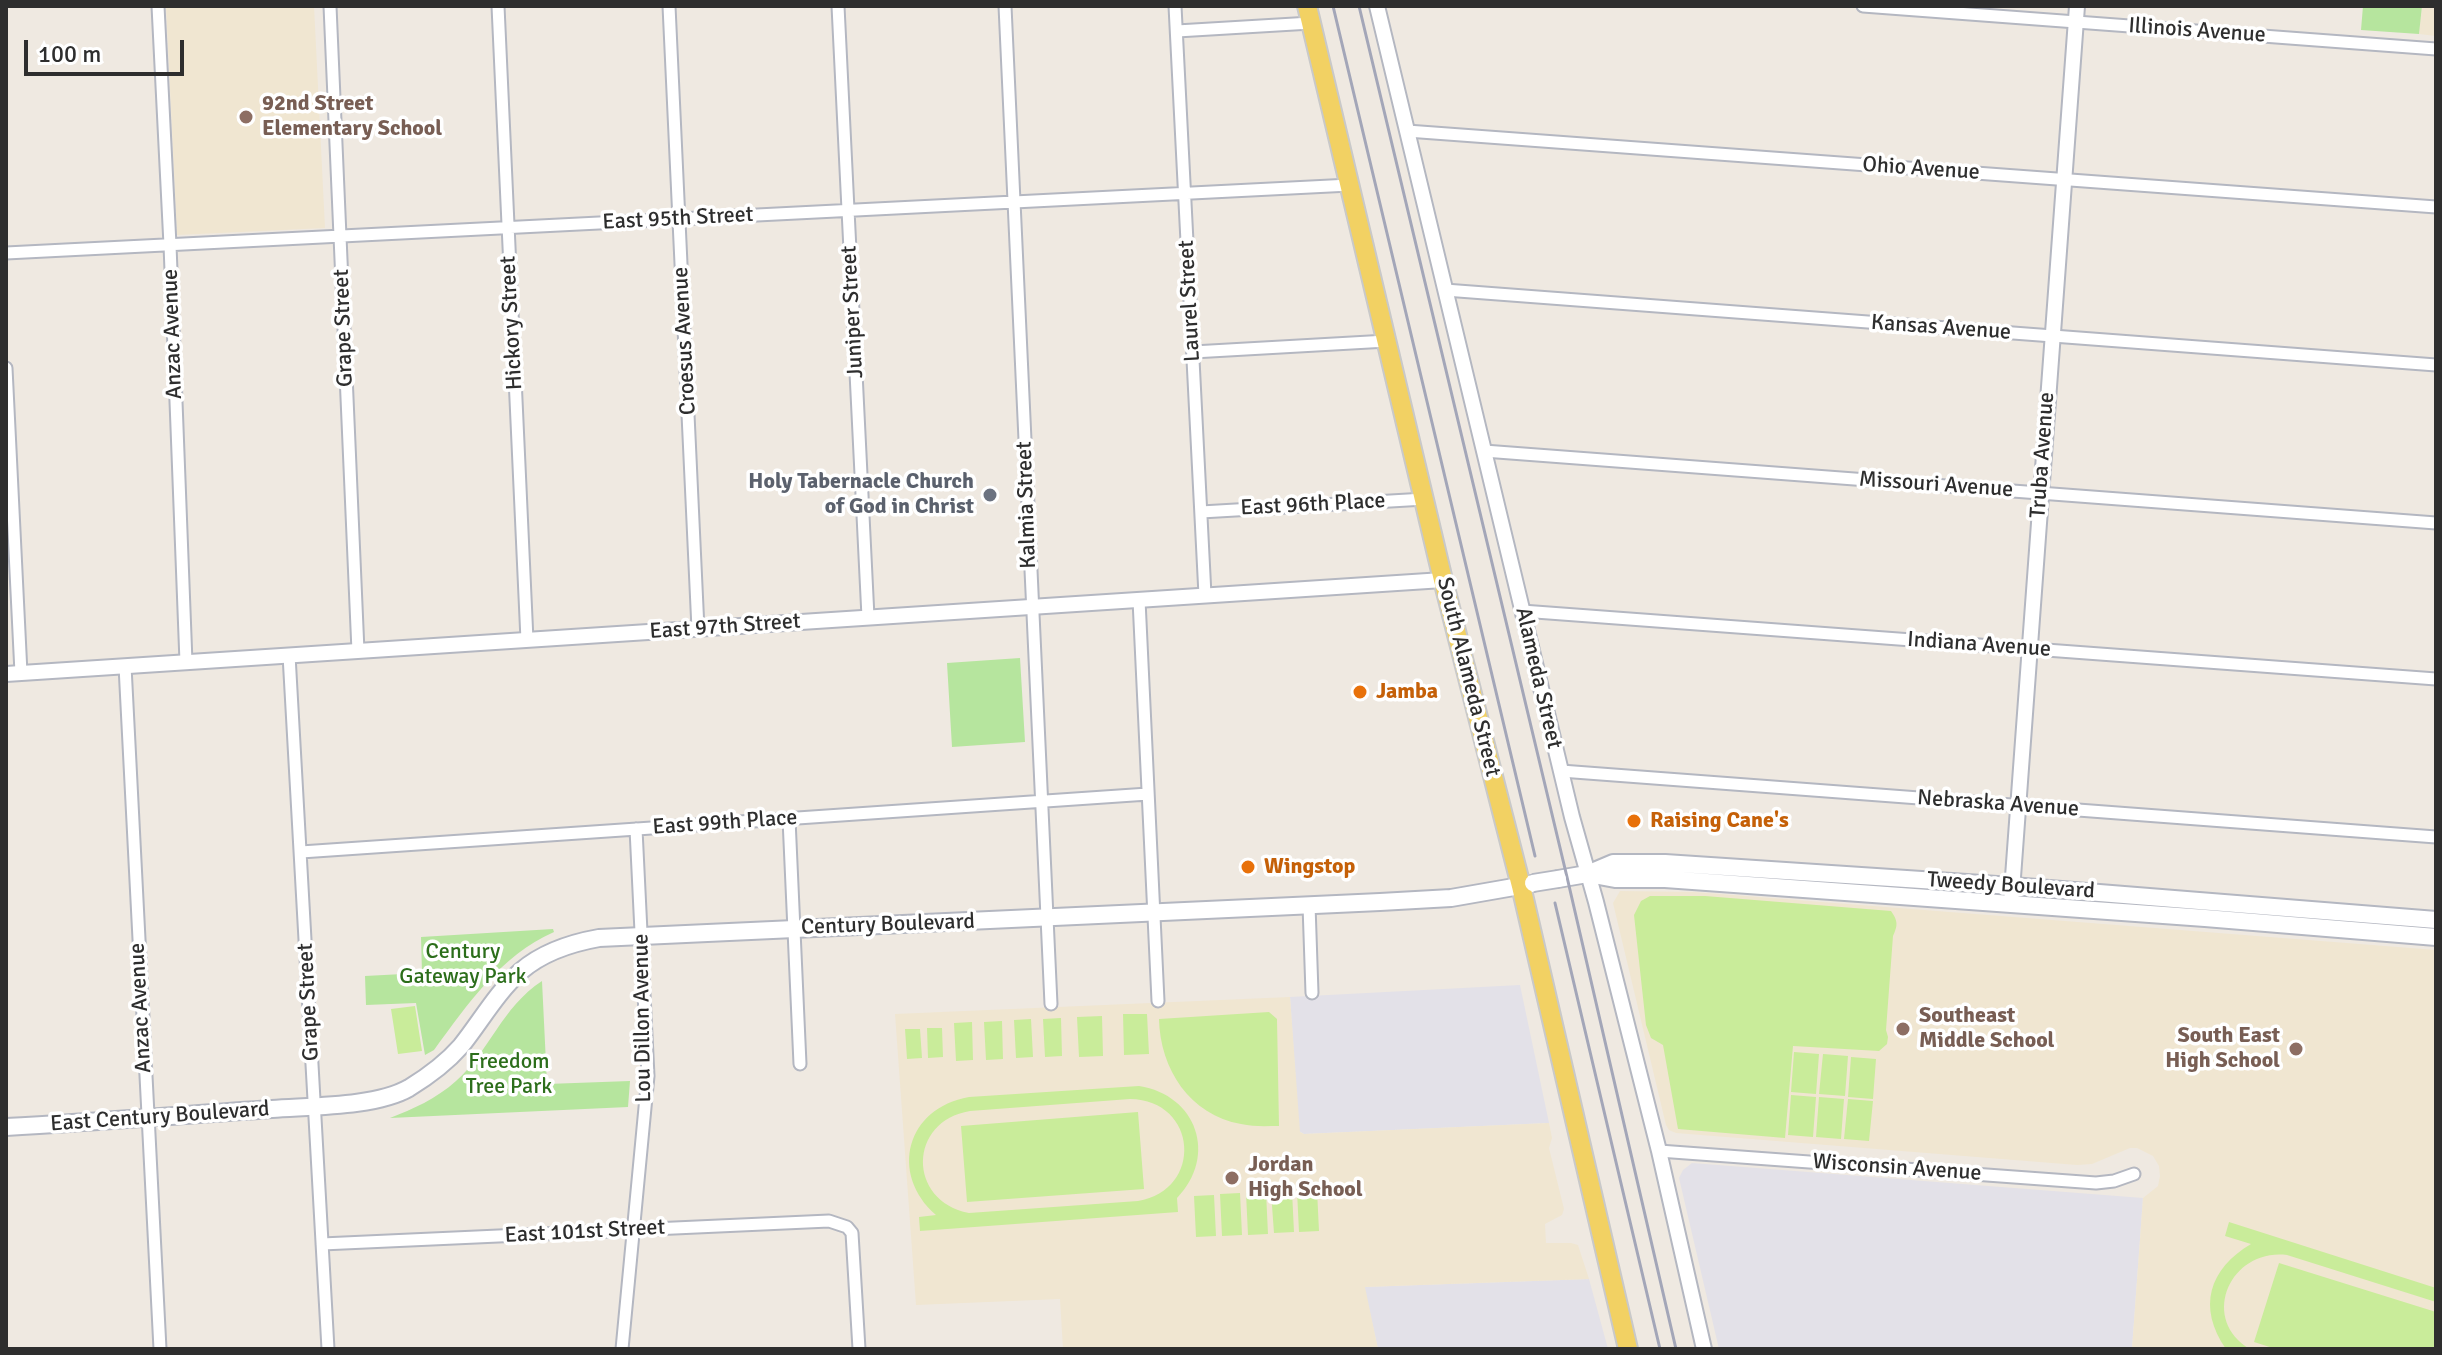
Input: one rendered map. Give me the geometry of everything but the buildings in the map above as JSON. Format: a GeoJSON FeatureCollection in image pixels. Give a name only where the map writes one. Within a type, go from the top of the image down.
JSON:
{"type":"FeatureCollection","features":[{"type":"Feature","properties":{"kind":"main road","name":"South Alameda Street"},"geometry":{"type":"LineString","coordinates":[[1309,14],[1443,580],[1527,884],[1628,1349]]}},
{"type":"Feature","properties":{"kind":"main road","name":"Tweedy Boulevard"},"geometry":{"type":"LineString","coordinates":[[1527,884],[1587,874],[1613,863],[1665,863],[2012,886],[2436,920]]}},
{"type":"Feature","properties":{"kind":"main road","name":"Tweedy Boulevard"},"geometry":{"type":"LineString","coordinates":[[1587,874],[1615,879],[1665,879],[2436,937]]}},
{"type":"Feature","properties":{"kind":"main road","name":"Century Boulevard"},"geometry":{"type":"LineString","coordinates":[[314,1105],[377,1099],[407,1089],[459,1049],[522,970],[541,957],[579,941],[641,935],[1154,914],[1451,898],[1527,884]]}},
{"type":"Feature","properties":{"kind":"main road","name":"East Century Boulevard"},"geometry":{"type":"LineString","coordinates":[[6,1127],[314,1105]]}},
{"type":"Feature","properties":{"kind":"street","name":"Anzac Avenue"},"geometry":{"type":"LineString","coordinates":[[158,6],[186,662]]}},
{"type":"Feature","properties":{"kind":"street","name":"Grape Street"},"geometry":{"type":"LineString","coordinates":[[330,6],[358,651]]}},
{"type":"Feature","properties":{"kind":"street","name":"Hickory Street"},"geometry":{"type":"LineString","coordinates":[[498,6],[527,640]]}},
{"type":"Feature","properties":{"kind":"street","name":"Croesus Avenue"},"geometry":{"type":"LineString","coordinates":[[669,6],[698,629]]}},
{"type":"Feature","properties":{"kind":"street","name":"Juniper Street"},"geometry":{"type":"LineString","coordinates":[[838,6],[868,617]]}},
{"type":"Feature","properties":{"kind":"street","name":"Kalmia Street"},"geometry":{"type":"LineString","coordinates":[[1005,6],[1051,1004]]}},
{"type":"Feature","properties":{"kind":"street","name":"Laurel Street"},"geometry":{"type":"LineString","coordinates":[[1175,6],[1205,595]]}},
{"type":"Feature","properties":{"kind":"street","name":"Alameda Street"},"geometry":{"type":"LineString","coordinates":[[1377,6],[1561,771],[1659,1151],[1704,1349]]}},
{"type":"Feature","properties":{"kind":"street","name":"Illinois Avenue"},"geometry":{"type":"LineString","coordinates":[[1863,6],[2436,49]]}},
{"type":"Feature","properties":{"kind":"street","name":"Truba Avenue"},"geometry":{"type":"LineString","coordinates":[[2011,904],[2077,6]]}},
{"type":"Feature","properties":{"kind":"street"},"geometry":{"type":"LineString","coordinates":[[1177,31],[1309,14]]}},
{"type":"Feature","properties":{"kind":"street","name":"Ohio Avenue"},"geometry":{"type":"LineString","coordinates":[[1407,131],[2436,207]]}},
{"type":"Feature","properties":{"kind":"street","name":"East 95th Street"},"geometry":{"type":"LineString","coordinates":[[6,253],[1350,185]]}},
{"type":"Feature","properties":{"kind":"street","name":"Kansas Avenue"},"geometry":{"type":"LineString","coordinates":[[1445,290],[2436,365]]}},
{"type":"Feature","properties":{"kind":"street"},"geometry":{"type":"LineString","coordinates":[[1193,352],[1387,341]]}},
{"type":"Feature","properties":{"kind":"street"},"geometry":{"type":"LineString","coordinates":[[6,368],[14,673]]}},
{"type":"Feature","properties":{"kind":"street","name":"Missouri Avenue"},"geometry":{"type":"LineString","coordinates":[[1484,451],[2436,523]]}},
{"type":"Feature","properties":{"kind":"street","name":"East 96th Place"},"geometry":{"type":"LineString","coordinates":[[1201,512],[1425,499]]}},
{"type":"Feature","properties":{"kind":"street","name":"East 97th Street"},"geometry":{"type":"LineString","coordinates":[[14,673],[1443,580]]}},
{"type":"Feature","properties":{"kind":"street"},"geometry":{"type":"LineString","coordinates":[[1139,600],[1158,1001]]}},
{"type":"Feature","properties":{"kind":"street","name":"Indiana Avenue"},"geometry":{"type":"LineString","coordinates":[[1522,611],[2436,679]]}},
{"type":"Feature","properties":{"kind":"street","name":"Grape Street"},"geometry":{"type":"LineString","coordinates":[[289,655],[328,1349]]}},
{"type":"Feature","properties":{"kind":"street","name":"Anzac Avenue"},"geometry":{"type":"LineString","coordinates":[[125,666],[160,1349]]}},
{"type":"Feature","properties":{"kind":"street","name":"Nebraska Avenue"},"geometry":{"type":"LineString","coordinates":[[1561,771],[2436,837]]}},
{"type":"Feature","properties":{"kind":"street","name":"East 99th Place"},"geometry":{"type":"LineString","coordinates":[[301,852],[1148,794]]}},
{"type":"Feature","properties":{"kind":"street"},"geometry":{"type":"LineString","coordinates":[[789,819],[800,1064]]}},
{"type":"Feature","properties":{"kind":"street","name":"Lou Dillon Avenue"},"geometry":{"type":"LineString","coordinates":[[622,1349],[648,1076],[636,829]]}},
{"type":"Feature","properties":{"kind":"street"},"geometry":{"type":"LineString","coordinates":[[1309,905],[1312,993]]}},
{"type":"Feature","properties":{"kind":"street","name":"Wisconsin Avenue"},"geometry":{"type":"LineString","coordinates":[[1659,1151],[2096,1183],[2134,1174]]}},
{"type":"Feature","properties":{"kind":"street","name":"East 101st Street"},"geometry":{"type":"LineString","coordinates":[[322,1244],[829,1221],[847,1227],[853,1240],[859,1349]]}},
{"type":"Feature","properties":{"kind":"shaded area","name":"92nd Street Elementary School"},"geometry":{"type":"Polygon","coordinates":[[[166,6],[314,6],[325,228],[177,235],[166,6]]]}},
{"type":"Feature","properties":{"kind":"shaded area"},"geometry":{"type":"Polygon","coordinates":[[[2422,6],[2436,6],[2436,36],[2419,34],[2422,6]]]}},
{"type":"Feature","properties":{"kind":"shaded area"},"geometry":{"type":"Polygon","coordinates":[[[1620,891],[1694,892],[2436,950],[2436,1349],[2132,1349],[2143,1198],[2158,1186],[2160,1176],[2153,1156],[2137,1148],[2092,1164],[2077,1165],[1669,1130],[1613,903],[1620,891]]]}},
{"type":"Feature","properties":{"kind":"shaded area"},"geometry":{"type":"Polygon","coordinates":[[[1520,985],[1549,1123],[1304,1134],[1299,1131],[1290,997],[1520,985]]]}},
{"type":"Feature","properties":{"kind":"shaded area","name":"Jordan High School"},"geometry":{"type":"Polygon","coordinates":[[[1290,997],[1300,1132],[1549,1123],[1552,1138],[1549,1148],[1564,1209],[1562,1215],[1545,1224],[1546,1243],[1578,1245],[1589,1279],[1365,1287],[1378,1349],[1063,1349],[1060,1299],[916,1305],[895,1014],[1290,997]]]}},
{"type":"Feature","properties":{"kind":"shaded area"},"geometry":{"type":"Polygon","coordinates":[[[1692,1163],[2143,1198],[2132,1349],[1719,1349],[1679,1178],[1692,1163]]]}},
{"type":"Feature","properties":{"kind":"shaded area"},"geometry":{"type":"Polygon","coordinates":[[[1589,1279],[1608,1349],[1378,1349],[1364,1287],[1589,1279]]]}},
{"type":"Feature","properties":{"kind":"green space"},"geometry":{"type":"Polygon","coordinates":[[[2363,6],[2422,6],[2419,34],[2361,30],[2363,6]]]}},
{"type":"Feature","properties":{"kind":"green space"},"geometry":{"type":"Polygon","coordinates":[[[1020,658],[1025,742],[952,747],[947,663],[1020,658]]]}},
{"type":"Feature","properties":{"kind":"green space"},"geometry":{"type":"Polygon","coordinates":[[[1650,896],[1705,896],[1891,911],[1896,929],[1893,936],[1887,1044],[1879,1051],[1793,1046],[1785,1138],[1678,1129],[1663,1045],[1651,1038],[1646,1025],[1634,915],[1641,901],[1650,896]]]}},
{"type":"Feature","properties":{"kind":"green space","name":"Century Gateway Park"},"geometry":{"type":"Polygon","coordinates":[[[553,929],[554,932],[517,954],[501,968],[434,1050],[425,1055],[416,1003],[366,1005],[365,976],[422,973],[421,937],[553,929]]]}},
{"type":"Feature","properties":{"kind":"green space","name":"Freedom Tree Park"},"geometry":{"type":"Polygon","coordinates":[[[542,981],[547,1084],[630,1081],[628,1107],[390,1118],[416,1107],[456,1081],[478,1057],[516,1004],[542,981]]]}},
{"type":"Feature","properties":{"kind":"green space"},"geometry":{"type":"Polygon","coordinates":[[[415,1006],[422,1051],[398,1054],[391,1009],[415,1006]]]}},
{"type":"Feature","properties":{"kind":"green space"},"geometry":{"type":"Polygon","coordinates":[[[1269,1012],[1277,1019],[1279,1126],[1241,1124],[1207,1111],[1181,1087],[1172,1072],[1165,1055],[1159,1019],[1269,1012]]]}},
{"type":"Feature","properties":{"kind":"green space"},"geometry":{"type":"Polygon","coordinates":[[[1123,1014],[1147,1014],[1149,1054],[1124,1055],[1123,1014]]]}},
{"type":"Feature","properties":{"kind":"green space"},"geometry":{"type":"Polygon","coordinates":[[[1102,1016],[1103,1056],[1079,1057],[1077,1017],[1102,1016]]]}},
{"type":"Feature","properties":{"kind":"green space"},"geometry":{"type":"Polygon","coordinates":[[[1061,1018],[1062,1056],[1045,1057],[1043,1019],[1061,1018]]]}},
{"type":"Feature","properties":{"kind":"green space"},"geometry":{"type":"Polygon","coordinates":[[[1031,1019],[1033,1057],[1016,1058],[1014,1020],[1031,1019]]]}},
{"type":"Feature","properties":{"kind":"green space"},"geometry":{"type":"Polygon","coordinates":[[[1002,1021],[1003,1059],[986,1060],[984,1022],[1002,1021]]]}},
{"type":"Feature","properties":{"kind":"green space"},"geometry":{"type":"Polygon","coordinates":[[[972,1022],[973,1060],[956,1061],[954,1023],[972,1022]]]}},
{"type":"Feature","properties":{"kind":"green space"},"geometry":{"type":"Polygon","coordinates":[[[927,1028],[942,1028],[943,1057],[928,1058],[927,1028]]]}},
{"type":"Feature","properties":{"kind":"green space"},"geometry":{"type":"Polygon","coordinates":[[[905,1029],[920,1029],[922,1058],[907,1059],[905,1029]]]}},
{"type":"Feature","properties":{"kind":"green space"},"geometry":{"type":"Polygon","coordinates":[[[1794,1052],[1819,1054],[1816,1094],[1791,1092],[1794,1052]]]}},
{"type":"Feature","properties":{"kind":"green space"},"geometry":{"type":"Polygon","coordinates":[[[1823,1054],[1848,1056],[1845,1096],[1819,1094],[1823,1054]]]}},
{"type":"Feature","properties":{"kind":"green space"},"geometry":{"type":"Polygon","coordinates":[[[1851,1057],[1876,1059],[1873,1099],[1848,1097],[1851,1057]]]}},
{"type":"Feature","properties":{"kind":"green space"},"geometry":{"type":"Polygon","coordinates":[[[1139,1086],[1159,1092],[1175,1101],[1187,1114],[1198,1146],[1197,1164],[1190,1181],[1177,1198],[1178,1212],[920,1231],[919,1217],[936,1215],[921,1199],[912,1181],[909,1163],[911,1145],[918,1128],[931,1114],[969,1097],[1139,1086]],[[1130,1099],[970,1111],[950,1118],[935,1129],[926,1145],[923,1161],[926,1178],[934,1193],[949,1206],[969,1213],[1138,1201],[1159,1194],[1174,1181],[1182,1164],[1184,1146],[1180,1129],[1169,1114],[1153,1103],[1130,1099]]]}},
{"type":"Feature","properties":{"kind":"green space"},"geometry":{"type":"Polygon","coordinates":[[[1791,1095],[1816,1097],[1813,1137],[1788,1135],[1791,1095]]]}},
{"type":"Feature","properties":{"kind":"green space"},"geometry":{"type":"Polygon","coordinates":[[[1819,1097],[1844,1099],[1841,1139],[1816,1137],[1819,1097]]]}},
{"type":"Feature","properties":{"kind":"green space"},"geometry":{"type":"Polygon","coordinates":[[[1848,1099],[1873,1101],[1869,1141],[1844,1139],[1848,1099]]]}},
{"type":"Feature","properties":{"kind":"green space"},"geometry":{"type":"Polygon","coordinates":[[[1138,1112],[1144,1189],[967,1202],[961,1126],[1138,1112]]]}},
{"type":"Feature","properties":{"kind":"green space"},"geometry":{"type":"Polygon","coordinates":[[[1317,1190],[1319,1231],[1299,1232],[1297,1191],[1317,1190]]]}},
{"type":"Feature","properties":{"kind":"green space"},"geometry":{"type":"Polygon","coordinates":[[[1292,1191],[1294,1232],[1274,1233],[1271,1192],[1292,1191]]]}},
{"type":"Feature","properties":{"kind":"green space"},"geometry":{"type":"Polygon","coordinates":[[[1266,1192],[1268,1234],[1248,1235],[1246,1193],[1266,1192]]]}},
{"type":"Feature","properties":{"kind":"green space"},"geometry":{"type":"Polygon","coordinates":[[[1240,1193],[1242,1235],[1222,1236],[1220,1194],[1240,1193]]]}},
{"type":"Feature","properties":{"kind":"green space"},"geometry":{"type":"Polygon","coordinates":[[[1214,1195],[1216,1236],[1196,1237],[1194,1196],[1214,1195]]]}},
{"type":"Feature","properties":{"kind":"green space"},"geometry":{"type":"Polygon","coordinates":[[[2229,1222],[2436,1288],[2436,1302],[2287,1255],[2267,1256],[2250,1263],[2237,1274],[2228,1288],[2224,1304],[2226,1321],[2235,1336],[2250,1349],[2226,1349],[2212,1318],[2212,1290],[2225,1265],[2251,1244],[2225,1236],[2229,1222]]]}},
{"type":"Feature","properties":{"kind":"green space"},"geometry":{"type":"Polygon","coordinates":[[[2279,1263],[2436,1312],[2436,1349],[2276,1349],[2254,1342],[2279,1263]]]}},
{"type":"Feature","properties":{"kind":"railway"},"geometry":{"type":"LineString","coordinates":[[1333,6],[1535,856]]}},
{"type":"Feature","properties":{"kind":"railway"},"geometry":{"type":"LineString","coordinates":[[1359,6],[1676,1349]]}},
{"type":"Feature","properties":{"kind":"railway"},"geometry":{"type":"LineString","coordinates":[[1555,903],[1660,1349]]}},
{"type":"Feature","properties":{"kind":"place","name":"92nd Street Elementary School"},"geometry":{"type":"Point","coordinates":[246,117]}},
{"type":"Feature","properties":{"kind":"place","name":"Holy Tabernacle Church of God in Christ"},"geometry":{"type":"Point","coordinates":[990,495]}},
{"type":"Feature","properties":{"kind":"place","name":"Jamba"},"geometry":{"type":"Point","coordinates":[1360,692]}},
{"type":"Feature","properties":{"kind":"place","name":"Raising Cane's"},"geometry":{"type":"Point","coordinates":[1634,821]}},
{"type":"Feature","properties":{"kind":"place","name":"Wingstop"},"geometry":{"type":"Point","coordinates":[1248,867]}},
{"type":"Feature","properties":{"kind":"place","name":"Southeast Middle School"},"geometry":{"type":"Point","coordinates":[1903,1029]}},
{"type":"Feature","properties":{"kind":"place","name":"South East High School"},"geometry":{"type":"Point","coordinates":[2296,1049]}},
{"type":"Feature","properties":{"kind":"place","name":"Jordan High School"},"geometry":{"type":"Point","coordinates":[1232,1178]}}]}
